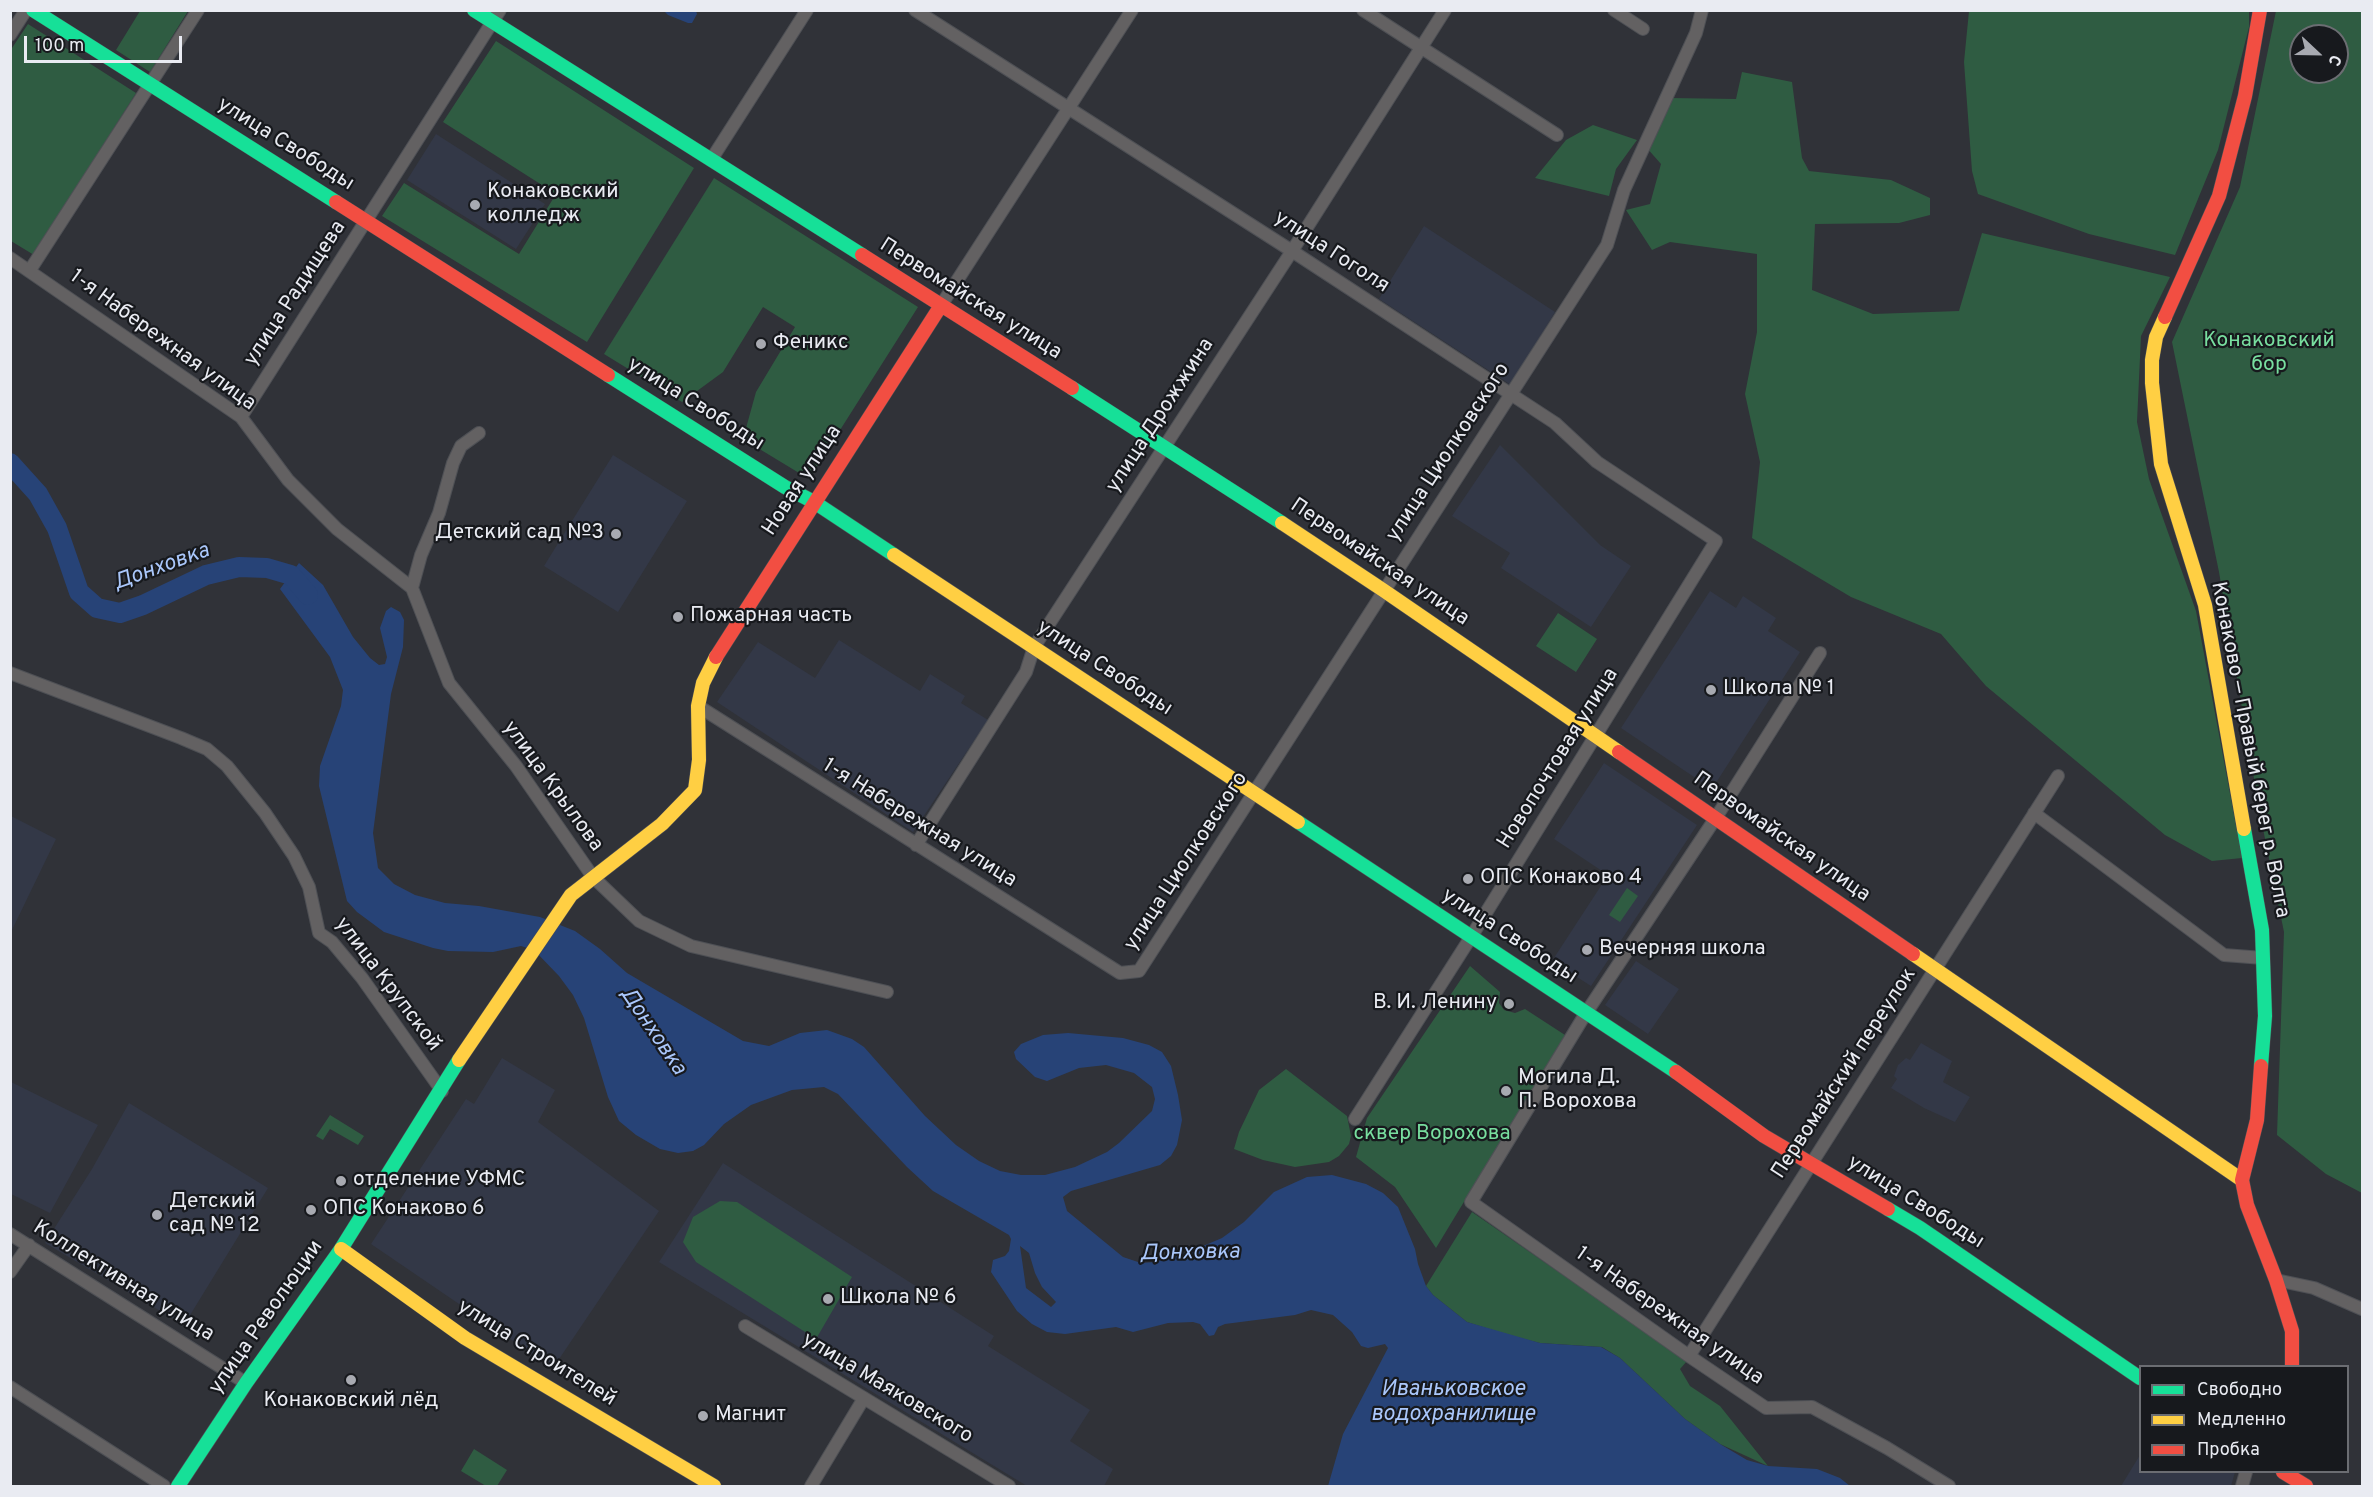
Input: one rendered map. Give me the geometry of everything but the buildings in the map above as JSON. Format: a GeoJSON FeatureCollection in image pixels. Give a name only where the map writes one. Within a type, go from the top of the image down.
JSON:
{"type":"FeatureCollection","features":[{"type":"Feature","properties":{"kind":"street"},"geometry":{"type":"LineString","coordinates":[[10,35],[26,10]]}},
{"type":"Feature","properties":{"kind":"street","name":"улица Свободы"},"geometry":{"type":"LineString","coordinates":[[33,10],[785,487],[814,502],[1670,1068],[1764,1136],[1920,1228],[2139,1377]]}},
{"type":"Feature","properties":{"kind":"street"},"geometry":{"type":"LineString","coordinates":[[30,270],[198,10]]}},
{"type":"Feature","properties":{"kind":"street","name":"Первомайская улица"},"geometry":{"type":"LineString","coordinates":[[474,10],[496,16],[711,160],[940,307],[1164,446],[1383,590],[2242,1180]]}},
{"type":"Feature","properties":{"kind":"street"},"geometry":{"type":"LineString","coordinates":[[711,160],[807,10]]}},
{"type":"Feature","properties":{"kind":"street","name":"улица Гоголя"},"geometry":{"type":"LineString","coordinates":[[915,10],[1292,251],[1555,423],[1597,462],[1716,541]]}},
{"type":"Feature","properties":{"kind":"street","name":"Новая улица"},"geometry":{"type":"LineString","coordinates":[[525,959],[571,895],[662,825],[695,790],[699,760],[698,706],[703,683],[712,663],[1132,10]]}},
{"type":"Feature","properties":{"kind":"street"},"geometry":{"type":"LineString","coordinates":[[1363,10],[1557,135]]}},
{"type":"Feature","properties":{"kind":"street","name":"улица Дрожжина"},"geometry":{"type":"LineString","coordinates":[[916,845],[1026,672],[1034,647],[1292,251],[1445,10]]}},
{"type":"Feature","properties":{"kind":"street"},"geometry":{"type":"LineString","coordinates":[[1614,10],[1643,29]]}},
{"type":"Feature","properties":{"kind":"street","name":"улица Циолковского"},"geometry":{"type":"LineString","coordinates":[[1120,973],[1139,971],[1607,245],[1624,190],[1696,33],[1702,10]]}},
{"type":"Feature","properties":{"kind":"street","name":"Конаково — Правый берег р. Волга"},"geometry":{"type":"LineString","coordinates":[[2260,10],[2245,96],[2219,196],[2156,338],[2152,360],[2152,383],[2161,464],[2205,605],[2262,930],[2265,1016],[2257,1120],[2242,1180],[2247,1205],[2276,1280],[2292,1331],[2292,1365]]}},
{"type":"Feature","properties":{"kind":"street","name":"улица Радищева"},"geometry":{"type":"LineString","coordinates":[[241,417],[496,16]]}},
{"type":"Feature","properties":{"kind":"street","name":"1-я Набережная улица"},"geometry":{"type":"LineString","coordinates":[[10,258],[241,417],[288,480],[337,529],[412,588]]}},
{"type":"Feature","properties":{"kind":"street"},"geometry":{"type":"LineString","coordinates":[[412,588],[421,555],[439,513],[453,463],[461,446],[479,433]]}},
{"type":"Feature","properties":{"kind":"street","name":"Новопочтовая улица"},"geometry":{"type":"LineString","coordinates":[[1355,1119],[1471,937],[1716,541]]}},
{"type":"Feature","properties":{"kind":"street","name":"улица Крылова"},"geometry":{"type":"LineString","coordinates":[[412,588],[449,683],[516,766],[593,877],[639,921],[691,946],[887,992]]}},
{"type":"Feature","properties":{"kind":"street"},"geometry":{"type":"LineString","coordinates":[[1586,1013],[1715,819],[1820,653]]}},
{"type":"Feature","properties":{"kind":"street","name":"улица Крупской"},"geometry":{"type":"LineString","coordinates":[[10,673],[207,749],[227,766],[265,813],[294,856],[309,887],[319,933],[332,942],[362,978],[442,1091]]}},
{"type":"Feature","properties":{"kind":"street","name":"1-я Набережная улица"},"geometry":{"type":"LineString","coordinates":[[698,706],[1120,973]]}},
{"type":"Feature","properties":{"kind":"street","name":"Первомайский переулок"},"geometry":{"type":"LineString","coordinates":[[1689,1356],[2058,776]]}},
{"type":"Feature","properties":{"kind":"street"},"geometry":{"type":"LineString","coordinates":[[2034,813],[2224,955],[2263,958]]}},
{"type":"Feature","properties":{"kind":"street","name":"улица Революции"},"geometry":{"type":"LineString","coordinates":[[178,1486],[246,1383],[341,1249],[525,959]]}},
{"type":"Feature","properties":{"kind":"street","name":"1-я Набережная улица"},"geometry":{"type":"LineString","coordinates":[[1586,1013],[1472,1202],[1766,1408],[1812,1407],[1887,1448],[1949,1486]]}},
{"type":"Feature","properties":{"kind":"street","name":"Коллективная улица"},"geometry":{"type":"LineString","coordinates":[[10,1234],[246,1383]]}},
{"type":"Feature","properties":{"kind":"street"},"geometry":{"type":"LineString","coordinates":[[10,1272],[29,1245]]}},
{"type":"Feature","properties":{"kind":"street","name":"улица Строителей"},"geometry":{"type":"LineString","coordinates":[[341,1249],[465,1338],[714,1486]]}},
{"type":"Feature","properties":{"kind":"street"},"geometry":{"type":"LineString","coordinates":[[2276,1280],[2314,1288],[2362,1308]]}},
{"type":"Feature","properties":{"kind":"street","name":"улица Маяковского"},"geometry":{"type":"LineString","coordinates":[[745,1326],[1009,1486]]}},
{"type":"Feature","properties":{"kind":"street"},"geometry":{"type":"LineString","coordinates":[[10,1387],[164,1486]]}},
{"type":"Feature","properties":{"kind":"street"},"geometry":{"type":"LineString","coordinates":[[811,1486],[864,1398]]}},
{"type":"Feature","properties":{"kind":"street"},"geometry":{"type":"LineString","coordinates":[[2285,1473],[2306,1486]]}},
{"type":"Feature","properties":{"kind":"shaded area"},"geometry":{"type":"Polygon","coordinates":[[[436,134],[545,204],[516,249],[407,180],[436,134]]]}},
{"type":"Feature","properties":{"kind":"shaded area"},"geometry":{"type":"Polygon","coordinates":[[[1424,226],[1555,312],[1511,385],[1379,299],[1424,226]]]}},
{"type":"Feature","properties":{"kind":"shaded area"},"geometry":{"type":"Polygon","coordinates":[[[1500,445],[1600,545],[1631,566],[1591,627],[1501,568],[1510,553],[1452,516],[1500,445]]]}},
{"type":"Feature","properties":{"kind":"shaded area","name":"Детский сад №3"},"geometry":{"type":"Polygon","coordinates":[[[613,455],[687,501],[618,612],[544,566],[613,455]]]}},
{"type":"Feature","properties":{"kind":"shaded area","name":"Школа № 1"},"geometry":{"type":"Polygon","coordinates":[[[1710,591],[1736,608],[1743,596],[1776,618],[1768,631],[1800,652],[1712,789],[1621,728],[1710,591]]]}},
{"type":"Feature","properties":{"kind":"shaded area"},"geometry":{"type":"Polygon","coordinates":[[[839,640],[920,691],[930,674],[965,696],[961,703],[988,720],[913,832],[717,702],[758,642],[815,678],[839,640]]]}},
{"type":"Feature","properties":{"kind":"shaded area"},"geometry":{"type":"Polygon","coordinates":[[[1604,763],[1697,825],[1591,986],[1552,961],[1608,875],[1554,839],[1604,763]]]}},
{"type":"Feature","properties":{"kind":"shaded area"},"geometry":{"type":"Polygon","coordinates":[[[11,816],[56,839],[11,932],[11,816]]]}},
{"type":"Feature","properties":{"kind":"shaded area"},"geometry":{"type":"Polygon","coordinates":[[[1636,961],[1679,989],[1648,1034],[1605,1005],[1636,961]]]}},
{"type":"Feature","properties":{"kind":"shaded area"},"geometry":{"type":"Polygon","coordinates":[[[1921,1043],[1952,1061],[1943,1082],[1970,1097],[1955,1122],[1924,1108],[1891,1088],[1897,1079],[1894,1076],[1898,1065],[1906,1058],[1910,1060],[1921,1043]]]}},
{"type":"Feature","properties":{"kind":"shaded area"},"geometry":{"type":"Polygon","coordinates":[[[502,1058],[555,1090],[538,1122],[659,1211],[553,1368],[371,1244],[466,1099],[474,1104],[502,1058]]]}},
{"type":"Feature","properties":{"kind":"shaded area"},"geometry":{"type":"Polygon","coordinates":[[[11,1082],[98,1125],[50,1213],[11,1194],[11,1082]]]}},
{"type":"Feature","properties":{"kind":"shaded area","name":"Детский сад № 12"},"geometry":{"type":"Polygon","coordinates":[[[129,1103],[268,1188],[184,1325],[45,1243],[92,1169],[129,1103]]]}},
{"type":"Feature","properties":{"kind":"shaded area","name":"Школа № 6"},"geometry":{"type":"Polygon","coordinates":[[[723,1163],[994,1336],[988,1346],[1090,1410],[1070,1441],[1113,1469],[1104,1486],[1027,1486],[659,1262],[723,1163]]]}},
{"type":"Feature","properties":{"kind":"shaded area"},"geometry":{"type":"Polygon","coordinates":[[[2139,1457],[2139,1473],[2235,1473],[2231,1486],[2121,1486],[2139,1457]]]}},
{"type":"Feature","properties":{"kind":"green space"},"geometry":{"type":"Polygon","coordinates":[[[140,11],[188,11],[150,72],[116,50],[140,11]]]}},
{"type":"Feature","properties":{"kind":"green space"},"geometry":{"type":"Polygon","coordinates":[[[1969,11],[2249,11],[2249,27],[2218,150],[2175,255],[2089,234],[1978,194],[1972,171],[1964,62],[1969,11]]]}},
{"type":"Feature","properties":{"kind":"green space","name":"Конаковский бор"},"geometry":{"type":"Polygon","coordinates":[[[2276,11],[2362,11],[2362,1193],[2326,1174],[2277,1135],[2284,932],[2260,814],[2219,572],[2172,342],[2240,187],[2276,11]]]}},
{"type":"Feature","properties":{"kind":"green space"},"geometry":{"type":"Polygon","coordinates":[[[28,24],[136,93],[34,255],[11,241],[10,51],[28,24]]]}},
{"type":"Feature","properties":{"kind":"green space"},"geometry":{"type":"Polygon","coordinates":[[[496,41],[694,168],[587,342],[382,216],[404,183],[519,254],[556,194],[443,122],[496,41]]]}},
{"type":"Feature","properties":{"kind":"green space"},"geometry":{"type":"Polygon","coordinates":[[[1742,72],[1792,82],[1802,158],[1809,171],[1891,180],[1930,198],[1930,215],[1899,223],[1815,224],[1812,290],[1873,314],[1959,311],[1982,233],[2170,277],[2141,336],[2137,422],[2149,479],[2196,611],[2242,858],[2212,861],[2165,835],[1986,686],[1941,634],[1851,597],[1752,538],[1760,462],[1745,394],[1757,332],[1757,254],[1670,242],[1652,250],[1626,210],[1650,204],[1661,164],[1646,147],[1671,98],[1736,99],[1742,72]]]}},
{"type":"Feature","properties":{"kind":"green space"},"geometry":{"type":"Polygon","coordinates":[[[1593,125],[1637,140],[1616,169],[1609,196],[1535,178],[1566,140],[1593,125]]]}},
{"type":"Feature","properties":{"kind":"green space"},"geometry":{"type":"Polygon","coordinates":[[[714,178],[918,307],[809,479],[743,439],[756,392],[795,327],[763,307],[723,372],[682,402],[604,354],[714,178]]]}},
{"type":"Feature","properties":{"kind":"green space"},"geometry":{"type":"Polygon","coordinates":[[[1558,613],[1597,639],[1576,672],[1536,646],[1558,613]]]}},
{"type":"Feature","properties":{"kind":"green space"},"geometry":{"type":"Polygon","coordinates":[[[1627,888],[1638,896],[1620,922],[1609,915],[1627,888]]]}},
{"type":"Feature","properties":{"kind":"green space","name":"сквер Ворохова"},"geometry":{"type":"Polygon","coordinates":[[[1470,966],[1500,992],[1499,1003],[1504,1010],[1515,1013],[1525,1009],[1565,1035],[1436,1248],[1395,1187],[1356,1157],[1367,1118],[1470,966]]]}},
{"type":"Feature","properties":{"kind":"green space"},"geometry":{"type":"Polygon","coordinates":[[[1286,1069],[1347,1116],[1351,1136],[1349,1144],[1339,1156],[1329,1162],[1295,1167],[1263,1160],[1234,1149],[1239,1132],[1259,1090],[1286,1069]]]}},
{"type":"Feature","properties":{"kind":"green space"},"geometry":{"type":"Polygon","coordinates":[[[330,1115],[364,1136],[358,1145],[330,1129],[323,1140],[316,1136],[330,1115]]]}},
{"type":"Feature","properties":{"kind":"green space"},"geometry":{"type":"Polygon","coordinates":[[[720,1201],[737,1202],[852,1277],[816,1339],[696,1262],[683,1242],[693,1217],[720,1201]]]}},
{"type":"Feature","properties":{"kind":"green space"},"geometry":{"type":"Polygon","coordinates":[[[1472,1212],[1687,1361],[1680,1369],[1690,1386],[1720,1406],[1768,1466],[1720,1444],[1685,1419],[1620,1358],[1602,1347],[1540,1343],[1508,1335],[1467,1322],[1433,1295],[1426,1286],[1472,1212]]]}},
{"type":"Feature","properties":{"kind":"green space"},"geometry":{"type":"Polygon","coordinates":[[[474,1449],[507,1470],[497,1486],[486,1486],[461,1471],[474,1449]]]}},
{"type":"Feature","properties":{"kind":"water"},"geometry":{"type":"Polygon","coordinates":[[[664,11],[696,11],[697,14],[692,23],[688,23],[664,11]]]}},
{"type":"Feature","properties":{"kind":"water","name":"Иваньковское водохранилище"},"geometry":{"type":"Polygon","coordinates":[[[299,563],[323,585],[353,637],[370,658],[379,665],[385,664],[387,657],[380,628],[386,611],[391,607],[400,612],[404,620],[403,647],[391,694],[373,833],[378,868],[394,884],[415,895],[445,903],[479,906],[540,917],[575,931],[627,973],[743,1041],[769,1046],[800,1033],[827,1030],[852,1039],[864,1047],[925,1116],[956,1145],[979,1161],[1000,1171],[1021,1175],[1045,1175],[1075,1167],[1107,1152],[1119,1143],[1152,1111],[1155,1099],[1152,1087],[1134,1073],[1106,1065],[1079,1068],[1047,1081],[1035,1077],[1016,1059],[1014,1052],[1021,1044],[1043,1035],[1068,1033],[1123,1038],[1149,1045],[1162,1052],[1171,1066],[1178,1095],[1182,1120],[1177,1145],[1171,1156],[1160,1165],[1071,1191],[1063,1197],[1067,1211],[1123,1257],[1141,1263],[1155,1262],[1189,1252],[1222,1238],[1244,1222],[1274,1192],[1307,1177],[1332,1175],[1366,1184],[1383,1193],[1398,1207],[1415,1249],[1426,1286],[1433,1295],[1467,1322],[1540,1343],[1601,1347],[1620,1358],[1685,1419],[1747,1460],[1768,1466],[1817,1469],[1840,1478],[1850,1486],[1328,1486],[1343,1434],[1388,1348],[1385,1344],[1368,1348],[1361,1346],[1352,1332],[1333,1315],[1311,1310],[1295,1315],[1225,1324],[1218,1327],[1214,1335],[1209,1336],[1200,1324],[1193,1322],[1168,1323],[1133,1332],[1116,1327],[1065,1334],[1047,1332],[1032,1324],[1017,1311],[991,1272],[993,1260],[1005,1256],[1009,1251],[1011,1239],[1009,1235],[933,1191],[838,1094],[824,1087],[792,1090],[751,1105],[724,1124],[704,1145],[693,1151],[678,1153],[660,1149],[636,1135],[619,1121],[608,1097],[584,1018],[573,995],[559,976],[534,950],[521,946],[493,952],[448,951],[433,948],[384,932],[357,912],[347,901],[319,786],[320,766],[341,706],[343,690],[330,657],[280,589],[299,563]],[[1020,1246],[1026,1288],[1051,1307],[1056,1302],[1042,1287],[1029,1253],[1020,1246]]]}},
{"type":"Feature","properties":{"kind":"waterway","name":"Донховка"},"geometry":{"type":"LineString","coordinates":[[10,463],[38,494],[57,528],[79,592],[97,608],[120,613],[143,605],[206,575],[239,567],[267,568],[291,575],[308,595]]}},
{"type":"Feature","properties":{"kind":"traffic: fast"},"geometry":{"type":"LineString","coordinates":[[33,10],[336,202]]}},
{"type":"Feature","properties":{"kind":"traffic: fast"},"geometry":{"type":"LineString","coordinates":[[474,10],[862,255]]}},
{"type":"Feature","properties":{"kind":"traffic: fast"},"geometry":{"type":"LineString","coordinates":[[608,375],[785,487],[814,502],[894,555]]}},
{"type":"Feature","properties":{"kind":"traffic: fast"},"geometry":{"type":"LineString","coordinates":[[1072,388],[1282,523]]}},
{"type":"Feature","properties":{"kind":"traffic: fast"},"geometry":{"type":"LineString","coordinates":[[1298,822],[1676,1072]]}},
{"type":"Feature","properties":{"kind":"traffic: fast"},"geometry":{"type":"LineString","coordinates":[[2244,829],[2262,930],[2265,1016],[2261,1066]]}},
{"type":"Feature","properties":{"kind":"traffic: fast"},"geometry":{"type":"LineString","coordinates":[[178,1486],[246,1383],[341,1249],[459,1060]]}},
{"type":"Feature","properties":{"kind":"traffic: fast"},"geometry":{"type":"LineString","coordinates":[[1888,1209],[1920,1228],[2139,1377]]}},
{"type":"Feature","properties":{"kind":"traffic: slow"},"geometry":{"type":"LineString","coordinates":[[2165,317],[2156,337],[2152,360],[2152,383],[2161,464],[2205,605],[2244,829]]}},
{"type":"Feature","properties":{"kind":"traffic: slow"},"geometry":{"type":"LineString","coordinates":[[1282,523],[1619,752]]}},
{"type":"Feature","properties":{"kind":"traffic: slow"},"geometry":{"type":"LineString","coordinates":[[894,555],[1298,822]]}},
{"type":"Feature","properties":{"kind":"traffic: slow"},"geometry":{"type":"LineString","coordinates":[[459,1060],[571,895],[662,824],[695,790],[699,760],[698,706],[703,683],[716,657]]}},
{"type":"Feature","properties":{"kind":"traffic: slow"},"geometry":{"type":"LineString","coordinates":[[1913,954],[2242,1180]]}},
{"type":"Feature","properties":{"kind":"traffic: slow"},"geometry":{"type":"LineString","coordinates":[[341,1249],[465,1338],[714,1486]]}},
{"type":"Feature","properties":{"kind":"traffic: jam"},"geometry":{"type":"LineString","coordinates":[[2165,317],[2219,196],[2245,96],[2260,10]]}},
{"type":"Feature","properties":{"kind":"traffic: jam"},"geometry":{"type":"LineString","coordinates":[[336,202],[608,375]]}},
{"type":"Feature","properties":{"kind":"traffic: jam"},"geometry":{"type":"LineString","coordinates":[[862,255],[1072,388]]}},
{"type":"Feature","properties":{"kind":"traffic: jam"},"geometry":{"type":"LineString","coordinates":[[716,657],[940,307]]}},
{"type":"Feature","properties":{"kind":"traffic: jam"},"geometry":{"type":"LineString","coordinates":[[1619,752],[1913,954]]}},
{"type":"Feature","properties":{"kind":"traffic: jam"},"geometry":{"type":"LineString","coordinates":[[2261,1066],[2257,1120],[2242,1180],[2247,1205],[2276,1280],[2292,1331],[2292,1365]]}},
{"type":"Feature","properties":{"kind":"traffic: jam"},"geometry":{"type":"LineString","coordinates":[[1676,1072],[1764,1136],[1888,1209]]}},
{"type":"Feature","properties":{"kind":"traffic: jam"},"geometry":{"type":"LineString","coordinates":[[2285,1473],[2306,1486]]}},
{"type":"Feature","properties":{"kind":"place","name":"Конаковский колледж"},"geometry":{"type":"Point","coordinates":[475,205]}},
{"type":"Feature","properties":{"kind":"place","name":"Феникс"},"geometry":{"type":"Point","coordinates":[761,344]}},
{"type":"Feature","properties":{"kind":"place","name":"Детский сад №3"},"geometry":{"type":"Point","coordinates":[616,534]}},
{"type":"Feature","properties":{"kind":"place","name":"Пожарная часть"},"geometry":{"type":"Point","coordinates":[678,617]}},
{"type":"Feature","properties":{"kind":"place","name":"Школа № 1"},"geometry":{"type":"Point","coordinates":[1711,690]}},
{"type":"Feature","properties":{"kind":"place","name":"ОПС Конаково 4"},"geometry":{"type":"Point","coordinates":[1468,879]}},
{"type":"Feature","properties":{"kind":"place","name":"Вечерняя школа"},"geometry":{"type":"Point","coordinates":[1587,950]}},
{"type":"Feature","properties":{"kind":"place","name":"В. И. Ленину"},"geometry":{"type":"Point","coordinates":[1509,1004]}},
{"type":"Feature","properties":{"kind":"place","name":"Могила Д. П. Ворохова"},"geometry":{"type":"Point","coordinates":[1506,1091]}},
{"type":"Feature","properties":{"kind":"place","name":"отделение УФМС"},"geometry":{"type":"Point","coordinates":[341,1181]}},
{"type":"Feature","properties":{"kind":"place","name":"ОПС Конаково 6"},"geometry":{"type":"Point","coordinates":[311,1210]}},
{"type":"Feature","properties":{"kind":"place","name":"Детский сад № 12"},"geometry":{"type":"Point","coordinates":[157,1215]}},
{"type":"Feature","properties":{"kind":"place","name":"Школа № 6"},"geometry":{"type":"Point","coordinates":[828,1299]}},
{"type":"Feature","properties":{"kind":"place","name":"Конаковский лёд"},"geometry":{"type":"Point","coordinates":[351,1380]}},
{"type":"Feature","properties":{"kind":"place","name":"Магнит"},"geometry":{"type":"Point","coordinates":[703,1416]}}]}
